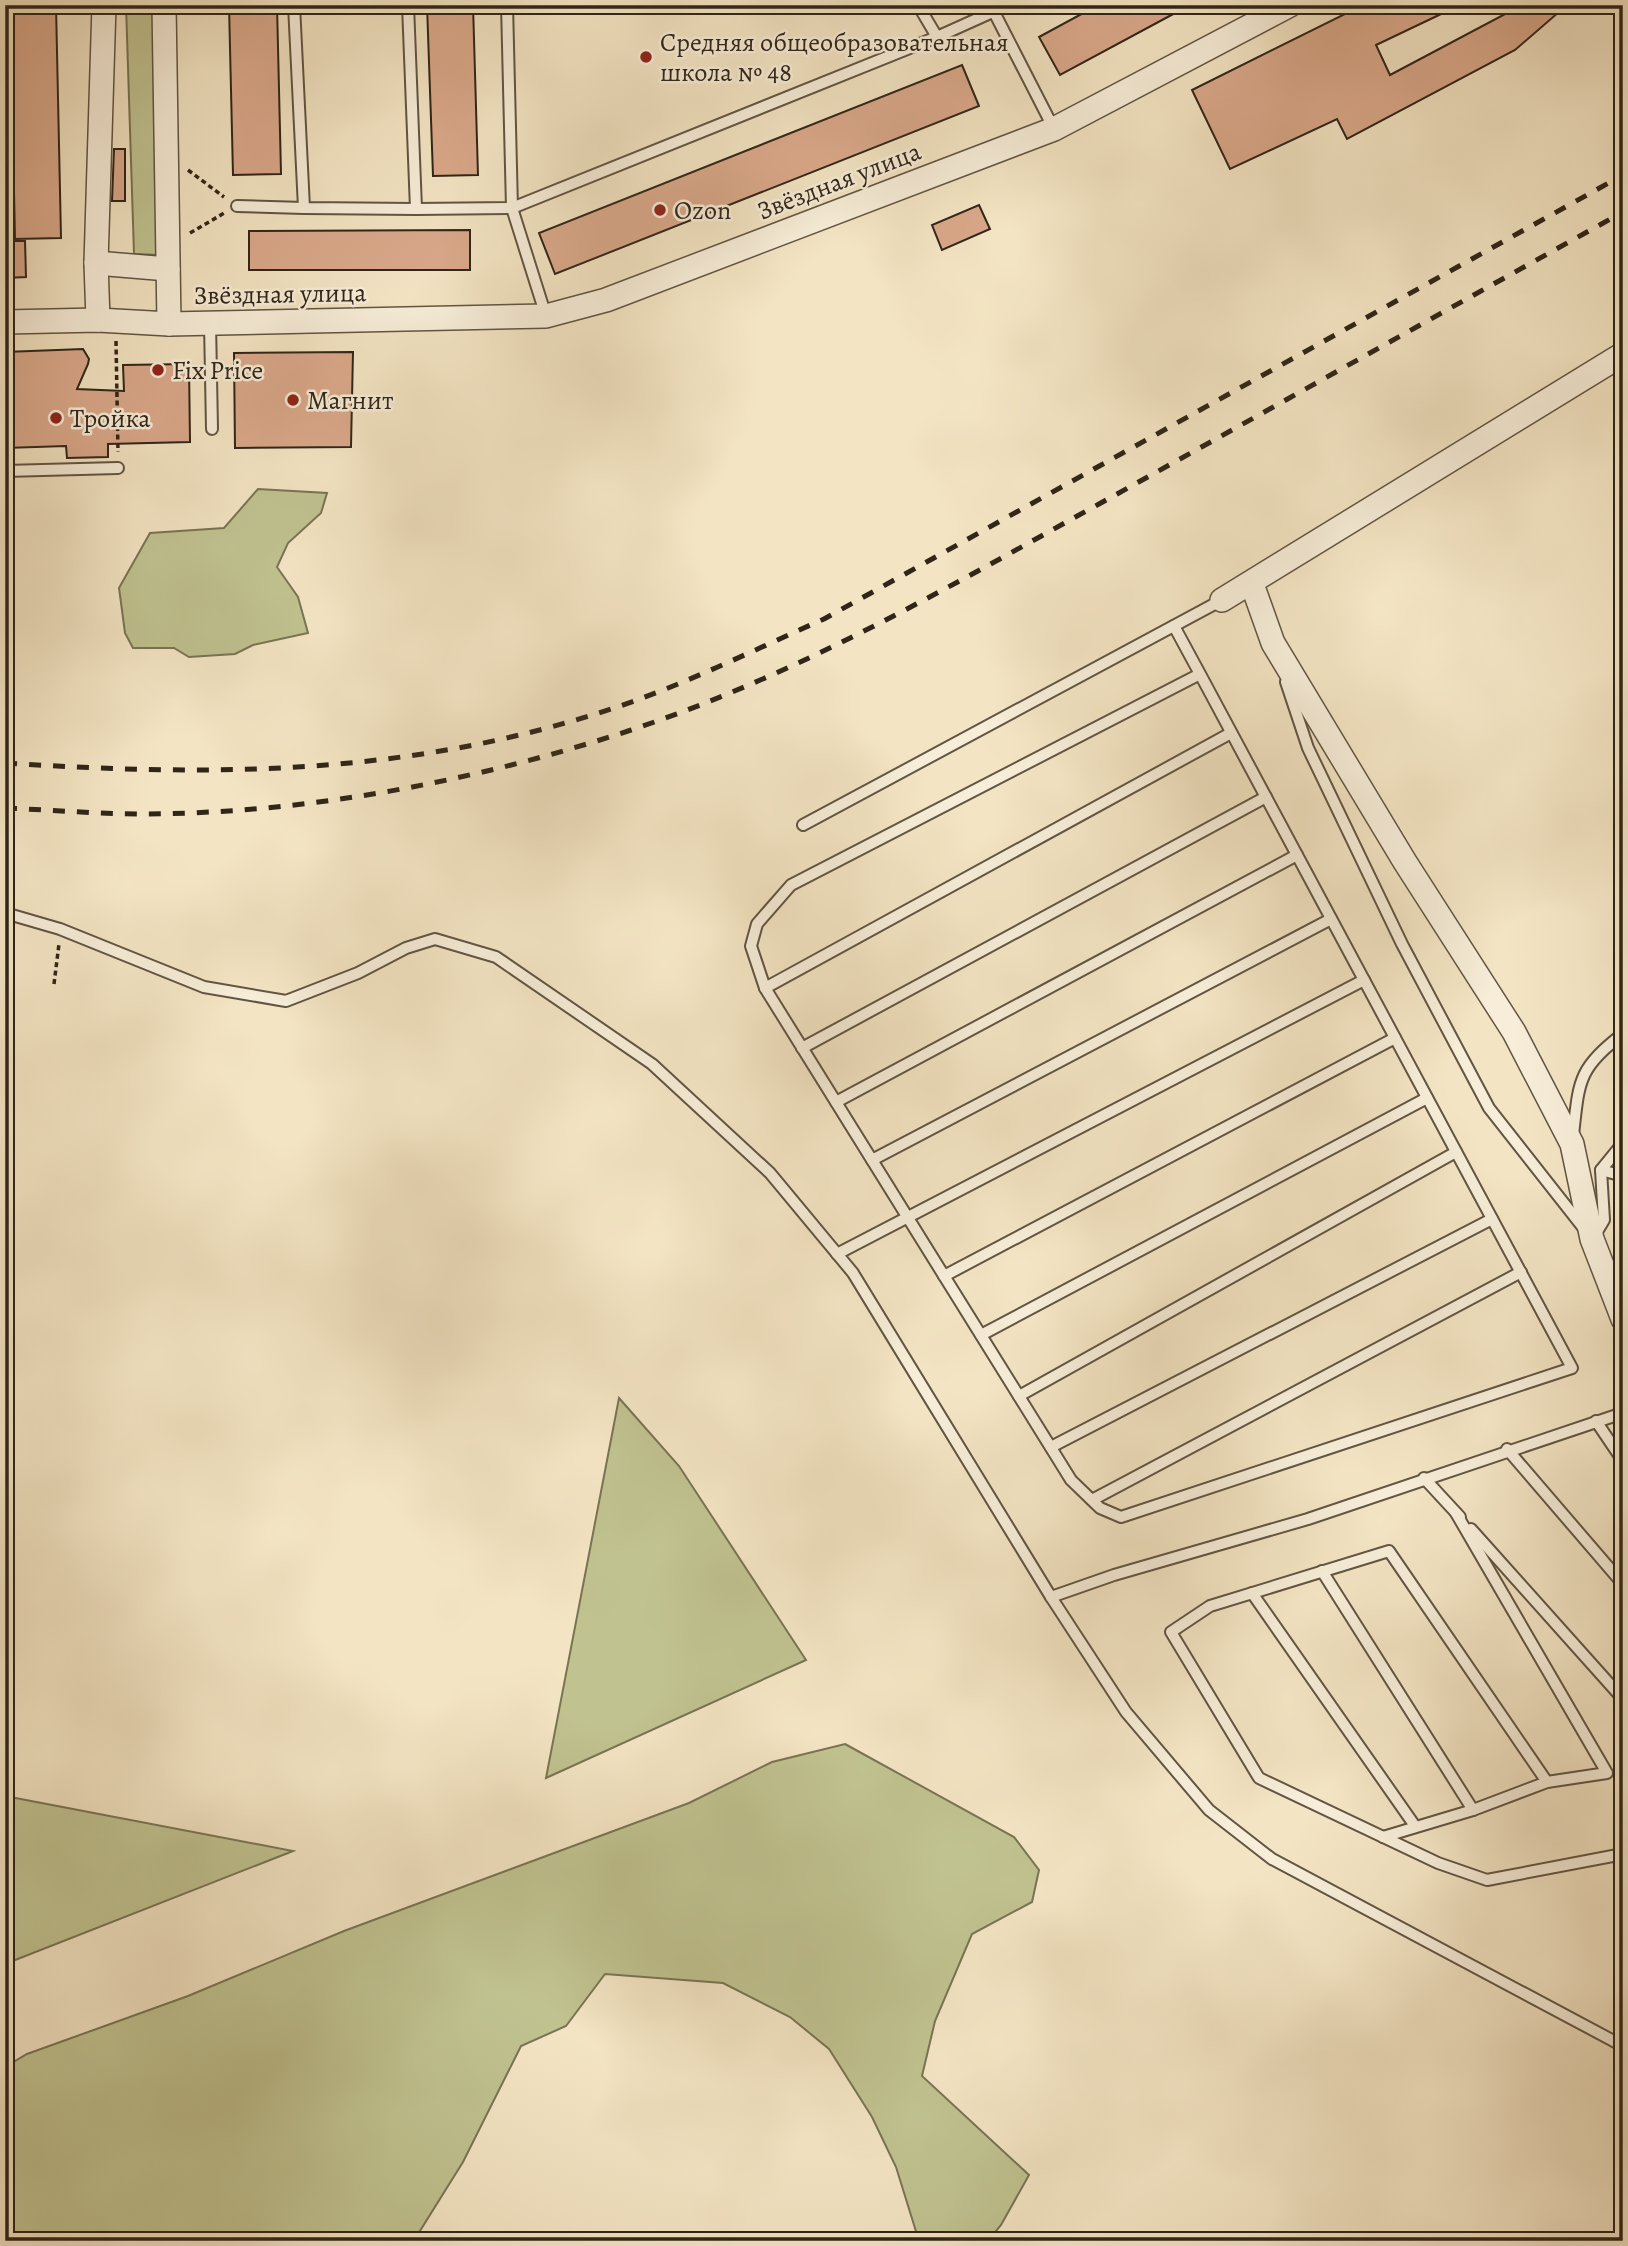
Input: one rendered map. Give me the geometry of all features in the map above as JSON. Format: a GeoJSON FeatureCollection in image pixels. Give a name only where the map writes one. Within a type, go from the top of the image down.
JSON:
{"type":"FeatureCollection","features":[{"type":"Feature","properties":{"kind":"street"},"geometry":{"type":"LineString","coordinates":[[104,5],[96,263],[107,320]]}},
{"type":"Feature","properties":{"kind":"street"},"geometry":{"type":"LineString","coordinates":[[164,5],[169,324]]}},
{"type":"Feature","properties":{"kind":"street","name":"Звёздная улица"},"geometry":{"type":"LineString","coordinates":[[5,322],[107,320],[169,324],[546,316],[606,300],[1054,129],[1290,5]]}},
{"type":"Feature","properties":{"kind":"street"},"geometry":{"type":"LineString","coordinates":[[96,263],[168,258]]}},
{"type":"Feature","properties":{"kind":"street"},"geometry":{"type":"LineString","coordinates":[[1222,600],[1623,354]]}},
{"type":"Feature","properties":{"kind":"street"},"geometry":{"type":"LineString","coordinates":[[1251,584],[1273,643],[1405,862],[1514,1032],[1572,1144],[1592,1239],[1618,1294],[1623,1319]]}},
{"type":"Feature","properties":{"kind":"lane"},"geometry":{"type":"LineString","coordinates":[[294,5],[304,208]]}},
{"type":"Feature","properties":{"kind":"lane"},"geometry":{"type":"LineString","coordinates":[[408,5],[416,209]]}},
{"type":"Feature","properties":{"kind":"lane"},"geometry":{"type":"LineString","coordinates":[[507,5],[512,208],[546,316]]}},
{"type":"Feature","properties":{"kind":"lane"},"geometry":{"type":"LineString","coordinates":[[918,5],[937,37]]}},
{"type":"Feature","properties":{"kind":"lane"},"geometry":{"type":"LineString","coordinates":[[237,206],[512,208],[937,37],[1008,5]]}},
{"type":"Feature","properties":{"kind":"lane"},"geometry":{"type":"LineString","coordinates":[[994,12],[1054,129]]}},
{"type":"Feature","properties":{"kind":"lane"},"geometry":{"type":"LineString","coordinates":[[210,323],[212,429]]}},
{"type":"Feature","properties":{"kind":"lane"},"geometry":{"type":"LineString","coordinates":[[5,471],[118,468]]}},
{"type":"Feature","properties":{"kind":"lane"},"geometry":{"type":"LineString","coordinates":[[803,825],[1222,600]]}},
{"type":"Feature","properties":{"kind":"lane"},"geometry":{"type":"LineString","coordinates":[[1174,626],[1200,674],[1231,733],[1427,1098],[1457,1152],[1572,1368],[1121,1517],[1100,1508],[1071,1480],[765,988],[751,946],[757,925],[791,885],[1200,674]]}},
{"type":"Feature","properties":{"kind":"lane"},"geometry":{"type":"LineString","coordinates":[[1273,643],[1308,748],[1402,944],[1483,1096],[1592,1239],[1604,1220],[1601,1170],[1623,1143]]}},
{"type":"Feature","properties":{"kind":"lane"},"geometry":{"type":"LineString","coordinates":[[765,988],[1231,733]]}},
{"type":"Feature","properties":{"kind":"lane"},"geometry":{"type":"LineString","coordinates":[[802,1048],[1266,797]]}},
{"type":"Feature","properties":{"kind":"lane"},"geometry":{"type":"LineString","coordinates":[[836,1102],[1297,855]]}},
{"type":"Feature","properties":{"kind":"lane"},"geometry":{"type":"LineString","coordinates":[[5,913],[60,929],[204,987],[286,1001],[358,973],[406,948],[435,939],[496,957],[652,1064],[770,1173],[853,1273],[1051,1597],[1126,1712],[1209,1810],[1272,1859],[1623,2046]]}},
{"type":"Feature","properties":{"kind":"lane"},"geometry":{"type":"LineString","coordinates":[[872,1160],[1331,919]]}},
{"type":"Feature","properties":{"kind":"lane"},"geometry":{"type":"LineString","coordinates":[[837,1254],[1364,980]]}},
{"type":"Feature","properties":{"kind":"lane"},"geometry":{"type":"LineString","coordinates":[[1572,1144],[1579,1082],[1597,1053],[1623,1034]]}},
{"type":"Feature","properties":{"kind":"lane"},"geometry":{"type":"LineString","coordinates":[[944,1276],[1395,1038]]}},
{"type":"Feature","properties":{"kind":"lane"},"geometry":{"type":"LineString","coordinates":[[981,1335],[1427,1098]]}},
{"type":"Feature","properties":{"kind":"lane"},"geometry":{"type":"LineString","coordinates":[[1019,1396],[1457,1152]]}},
{"type":"Feature","properties":{"kind":"lane"},"geometry":{"type":"LineString","coordinates":[[1601,1170],[1623,1176]]}},
{"type":"Feature","properties":{"kind":"lane"},"geometry":{"type":"LineString","coordinates":[[1051,1447],[1492,1219]]}},
{"type":"Feature","properties":{"kind":"lane"},"geometry":{"type":"LineString","coordinates":[[1092,1500],[1521,1272]]}},
{"type":"Feature","properties":{"kind":"lane"},"geometry":{"type":"LineString","coordinates":[[1051,1597],[1114,1575],[1308,1519],[1617,1415],[1623,1406]]}},
{"type":"Feature","properties":{"kind":"lane"},"geometry":{"type":"LineString","coordinates":[[1596,1421],[1623,1461]]}},
{"type":"Feature","properties":{"kind":"lane"},"geometry":{"type":"LineString","coordinates":[[1507,1450],[1623,1584]]}},
{"type":"Feature","properties":{"kind":"lane"},"geometry":{"type":"LineString","coordinates":[[1424,1478],[1623,1699]]}},
{"type":"Feature","properties":{"kind":"lane"},"geometry":{"type":"LineString","coordinates":[[1383,1837],[1473,1810],[1547,1782],[1607,1773],[1456,1513]]}},
{"type":"Feature","properties":{"kind":"lane"},"geometry":{"type":"LineString","coordinates":[[1547,1782],[1389,1551],[1210,1606],[1171,1632],[1259,1778],[1438,1863],[1487,1880],[1623,1854]]}},
{"type":"Feature","properties":{"kind":"lane"},"geometry":{"type":"LineString","coordinates":[[1322,1571],[1473,1810]]}},
{"type":"Feature","properties":{"kind":"lane"},"geometry":{"type":"LineString","coordinates":[[1252,1593],[1415,1826]]}},
{"type":"Feature","properties":{"kind":"path"},"geometry":{"type":"LineString","coordinates":[[166,154],[237,206],[168,258]]}},
{"type":"Feature","properties":{"kind":"path"},"geometry":{"type":"LineString","coordinates":[[107,320],[118,468]]}},
{"type":"Feature","properties":{"kind":"path"},"geometry":{"type":"LineString","coordinates":[[54,984],[60,929]]}},
{"type":"Feature","properties":{"kind":"green space"},"geometry":{"type":"Polygon","coordinates":[[[126,5],[155,5],[160,255],[134,254],[126,5]]]}},
{"type":"Feature","properties":{"kind":"green space"},"geometry":{"type":"Polygon","coordinates":[[[258,489],[327,493],[321,513],[288,543],[277,567],[298,597],[308,633],[253,645],[235,654],[189,657],[174,648],[133,648],[125,633],[119,588],[150,533],[224,528],[258,489]]]}},
{"type":"Feature","properties":{"kind":"green space"},"geometry":{"type":"Polygon","coordinates":[[[619,1398],[679,1466],[806,1660],[546,1778],[619,1398]]]}},
{"type":"Feature","properties":{"kind":"green space"},"geometry":{"type":"Polygon","coordinates":[[[845,1744],[1014,1837],[1039,1870],[1032,1902],[972,1934],[935,2021],[922,2076],[1029,2175],[1001,2225],[988,2241],[919,2241],[896,2167],[872,2117],[829,2049],[790,2017],[723,1983],[605,1974],[566,2026],[521,2046],[463,2162],[418,2234],[408,2241],[5,2241],[5,2067],[27,2054],[188,1996],[344,1931],[689,1803],[772,1762],[845,1744]]]}},
{"type":"Feature","properties":{"kind":"green space"},"geometry":{"type":"Polygon","coordinates":[[[5,1796],[293,1851],[5,1964],[5,1796]]]}},
{"type":"Feature","properties":{"kind":"building"},"geometry":{"type":"Polygon","coordinates":[[[10,5],[56,5],[61,238],[15,239],[10,5]]]}},
{"type":"Feature","properties":{"kind":"building"},"geometry":{"type":"Polygon","coordinates":[[[229,5],[277,5],[281,174],[233,175],[229,5]]]}},
{"type":"Feature","properties":{"kind":"building"},"geometry":{"type":"Polygon","coordinates":[[[427,5],[473,5],[478,175],[433,176],[427,5]]]}},
{"type":"Feature","properties":{"kind":"building"},"geometry":{"type":"Polygon","coordinates":[[[1098,5],[1190,5],[1060,75],[1039,37],[1098,5]]]}},
{"type":"Feature","properties":{"kind":"building"},"geometry":{"type":"Polygon","coordinates":[[[1363,5],[1460,5],[1376,45],[1390,75],[1522,5],[1567,5],[1515,50],[1347,139],[1337,119],[1230,169],[1192,90],[1363,5]]]}},
{"type":"Feature","properties":{"kind":"building"},"geometry":{"type":"Polygon","coordinates":[[[962,65],[979,106],[555,274],[539,233],[962,65]]]}},
{"type":"Feature","properties":{"kind":"building"},"geometry":{"type":"Polygon","coordinates":[[[114,149],[125,149],[125,201],[112,201],[114,149]]]}},
{"type":"Feature","properties":{"kind":"building"},"geometry":{"type":"Polygon","coordinates":[[[979,205],[990,229],[942,250],[932,225],[979,205]]]}},
{"type":"Feature","properties":{"kind":"building"},"geometry":{"type":"Polygon","coordinates":[[[470,230],[470,270],[249,270],[249,231],[470,230]]]}},
{"type":"Feature","properties":{"kind":"building"},"geometry":{"type":"Polygon","coordinates":[[[5,241],[25,241],[26,277],[5,278],[5,241]]]}},
{"type":"Feature","properties":{"kind":"building","name":"Тройка"},"geometry":{"type":"Polygon","coordinates":[[[83,349],[89,359],[77,389],[124,391],[123,365],[189,364],[190,442],[108,444],[108,457],[67,458],[66,446],[5,448],[5,352],[83,349]]]}},
{"type":"Feature","properties":{"kind":"building","name":"Магнит"},"geometry":{"type":"Polygon","coordinates":[[[353,352],[351,447],[235,448],[234,353],[353,352]]]}},
{"type":"Feature","properties":{"kind":"railway"},"geometry":{"type":"LineString","coordinates":[[5,763],[154,770],[227,770],[372,761],[516,736],[649,696],[824,619],[1623,175]]}},
{"type":"Feature","properties":{"kind":"railway"},"geometry":{"type":"LineString","coordinates":[[5,808],[93,813],[207,812],[269,808],[392,791],[453,779],[573,748],[693,708],[812,656],[928,598],[1623,212]]}},
{"type":"Feature","properties":{"kind":"place","name":"Средняя общеобразовательная школа № 48"},"geometry":{"type":"Point","coordinates":[646,57]}},
{"type":"Feature","properties":{"kind":"place","name":"Ozon"},"geometry":{"type":"Point","coordinates":[660,210]}},
{"type":"Feature","properties":{"kind":"place","name":"Fix Price"},"geometry":{"type":"Point","coordinates":[158,370]}},
{"type":"Feature","properties":{"kind":"place","name":"Магнит"},"geometry":{"type":"Point","coordinates":[293,400]}},
{"type":"Feature","properties":{"kind":"place","name":"Тройка"},"geometry":{"type":"Point","coordinates":[56,418]}}]}
